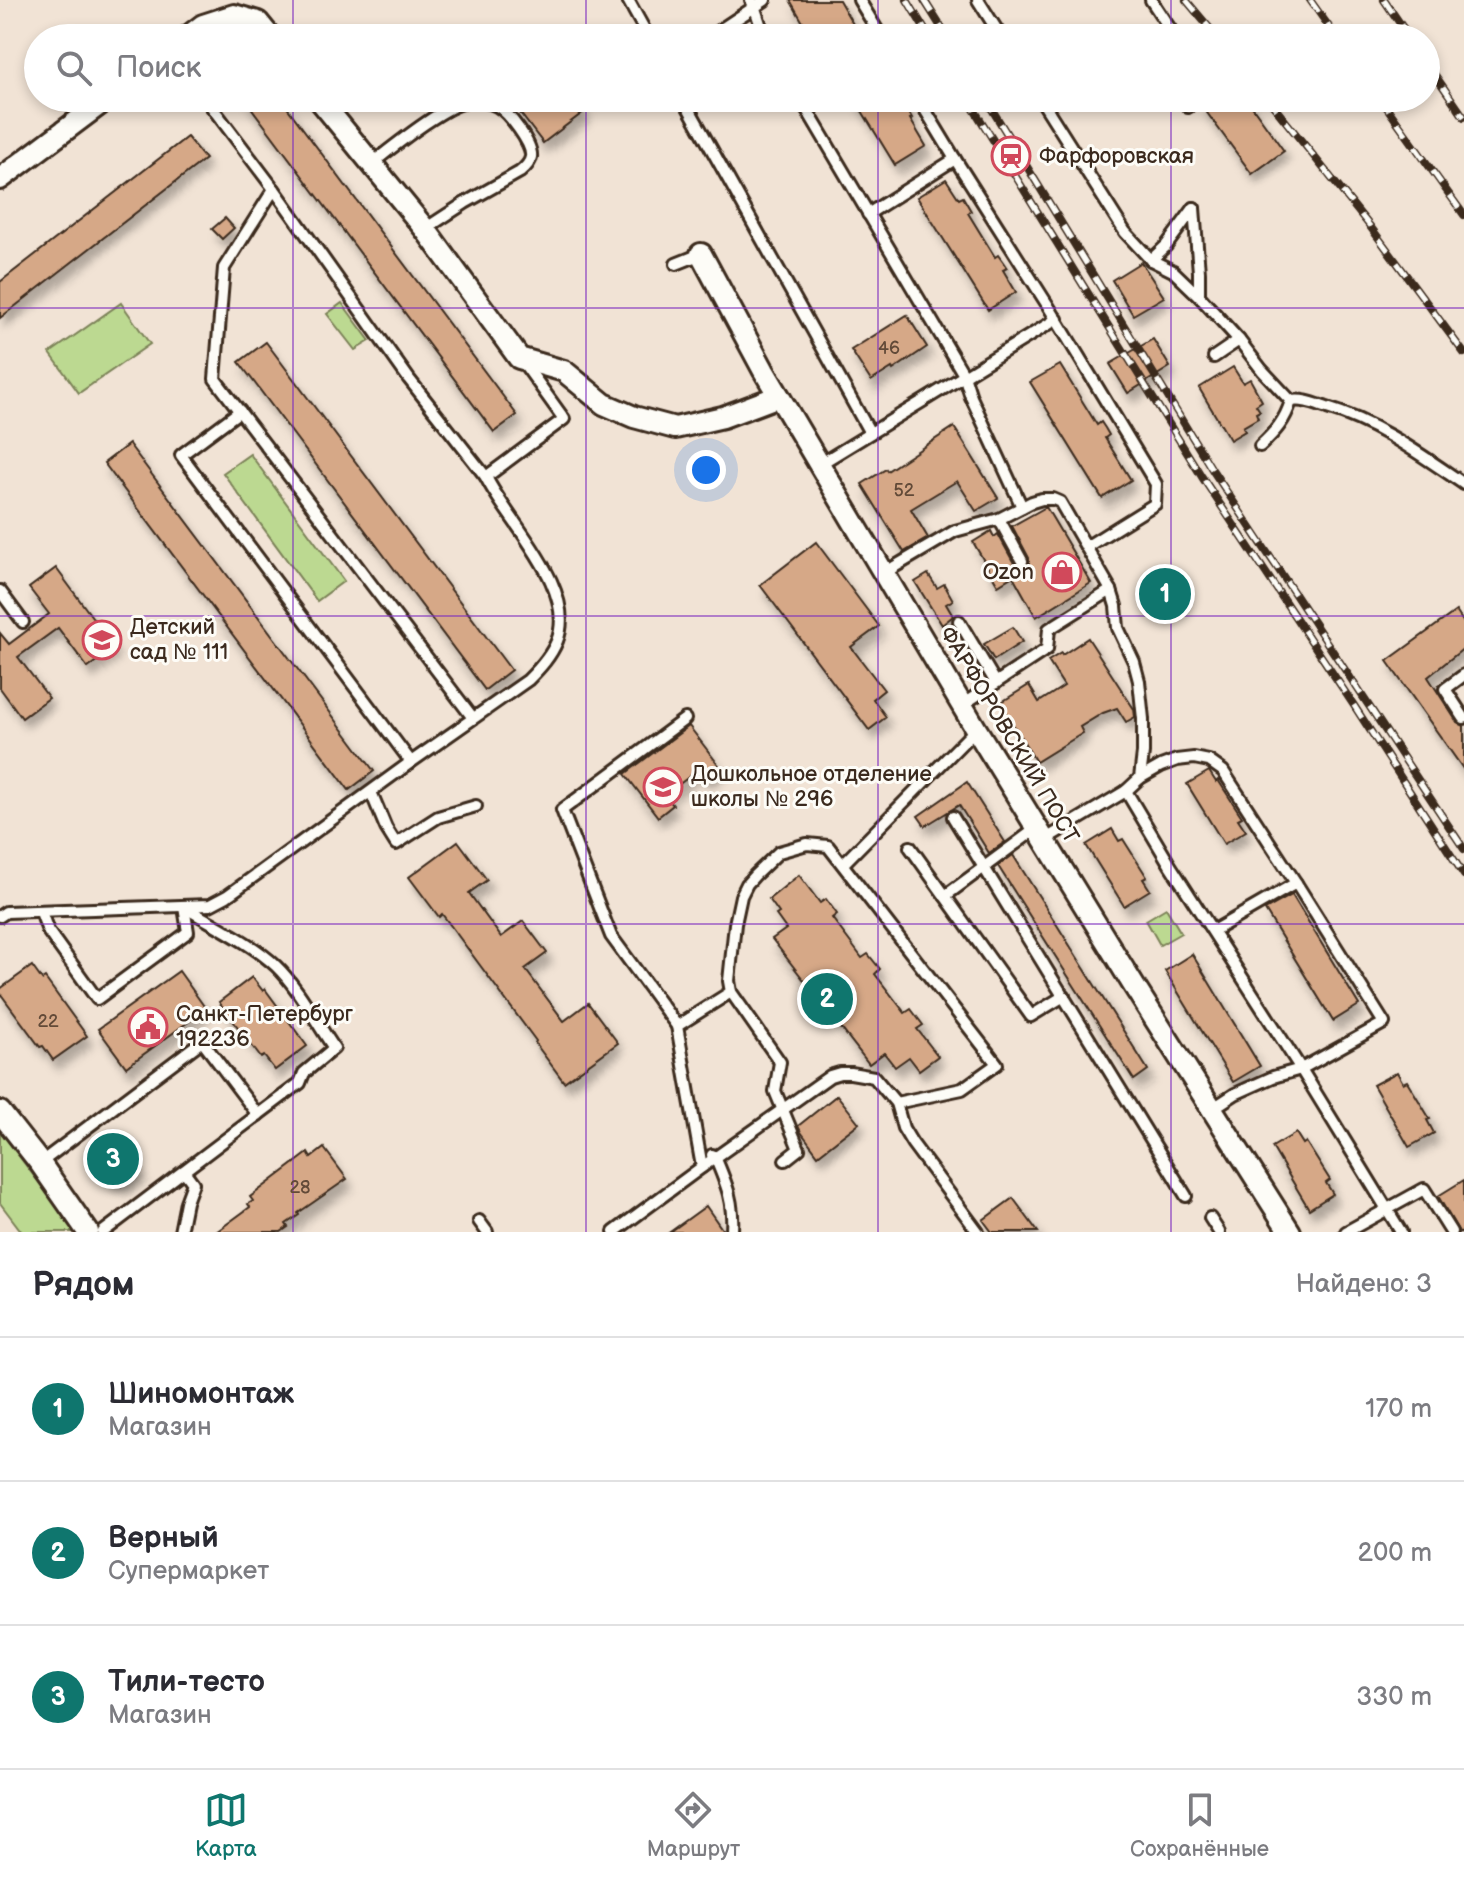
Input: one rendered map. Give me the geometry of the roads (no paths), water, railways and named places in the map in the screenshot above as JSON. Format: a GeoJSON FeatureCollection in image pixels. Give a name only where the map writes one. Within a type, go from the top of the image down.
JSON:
{"type":"FeatureCollection","features":[{"type":"Feature","properties":{"kind":"street"},"geometry":{"type":"LineString","coordinates":[[206,24],[234,15],[260,24]]}},
{"type":"Feature","properties":{"kind":"street"},"geometry":{"type":"LineString","coordinates":[[0,179],[89,112]]}},
{"type":"Feature","properties":{"kind":"street"},"geometry":{"type":"LineString","coordinates":[[329,112],[425,229],[519,358],[564,371],[604,404],[634,417],[675,428],[723,417],[779,396]]}},
{"type":"Feature","properties":{"kind":"street","name":"ФАРФОРОВСКИЙ ПОСТ"},"geometry":{"type":"LineString","coordinates":[[701,254],[779,396],[976,729],[1290,1232]]}},
{"type":"Feature","properties":{"kind":"street"},"geometry":{"type":"LineString","coordinates":[[0,1112],[88,1232]]}},
{"type":"Feature","properties":{"kind":"lane"},"geometry":{"type":"LineString","coordinates":[[628,0],[641,24]]}},
{"type":"Feature","properties":{"kind":"lane"},"geometry":{"type":"LineString","coordinates":[[726,24],[753,3],[765,0]]}},
{"type":"Feature","properties":{"kind":"lane"},"geometry":{"type":"LineString","coordinates":[[859,0],[874,24]]}},
{"type":"Feature","properties":{"kind":"lane"},"geometry":{"type":"LineString","coordinates":[[978,0],[993,24]]}},
{"type":"Feature","properties":{"kind":"lane"},"geometry":{"type":"LineString","coordinates":[[1151,0],[1167,24]]}},
{"type":"Feature","properties":{"kind":"lane"},"geometry":{"type":"LineString","coordinates":[[753,3],[759,24]]}},
{"type":"Feature","properties":{"kind":"lane"},"geometry":{"type":"LineString","coordinates":[[0,916],[6,912],[210,905],[227,896],[528,680],[543,665],[558,640],[561,628],[557,600],[543,564],[486,477],[409,379],[216,112]]}},
{"type":"Feature","properties":{"kind":"lane"},"geometry":{"type":"LineString","coordinates":[[371,164],[445,112]]}},
{"type":"Feature","properties":{"kind":"lane"},"geometry":{"type":"LineString","coordinates":[[425,229],[527,166],[531,153],[528,144],[503,112]]}},
{"type":"Feature","properties":{"kind":"lane"},"geometry":{"type":"LineString","coordinates":[[691,112],[870,433]]}},
{"type":"Feature","properties":{"kind":"lane"},"geometry":{"type":"LineString","coordinates":[[808,112],[964,375],[971,397],[1022,507]]}},
{"type":"Feature","properties":{"kind":"lane"},"geometry":{"type":"LineString","coordinates":[[926,112],[1156,484],[1155,504],[1086,547]]}},
{"type":"Feature","properties":{"kind":"lane"},"geometry":{"type":"LineString","coordinates":[[1049,112],[1125,232],[1151,260],[1173,271],[1199,296],[1291,401],[1307,401],[1362,421],[1415,450],[1464,484]]}},
{"type":"Feature","properties":{"kind":"lane"},"geometry":{"type":"LineString","coordinates":[[868,214],[955,159]]}},
{"type":"Feature","properties":{"kind":"lane"},"geometry":{"type":"LineString","coordinates":[[274,189],[224,268],[215,379],[473,718]]}},
{"type":"Feature","properties":{"kind":"lane"},"geometry":{"type":"LineString","coordinates":[[1151,260],[1166,246],[1194,208],[1199,296]]}},
{"type":"Feature","properties":{"kind":"lane"},"geometry":{"type":"LineString","coordinates":[[676,264],[701,254]]}},
{"type":"Feature","properties":{"kind":"lane"},"geometry":{"type":"LineString","coordinates":[[820,464],[1057,319]]}},
{"type":"Feature","properties":{"kind":"lane"},"geometry":{"type":"LineString","coordinates":[[1214,357],[1239,340]]}},
{"type":"Feature","properties":{"kind":"lane"},"geometry":{"type":"LineString","coordinates":[[486,477],[564,419],[519,358]]}},
{"type":"Feature","properties":{"kind":"lane"},"geometry":{"type":"LineString","coordinates":[[1260,446],[1276,431],[1291,401]]}},
{"type":"Feature","properties":{"kind":"lane"},"geometry":{"type":"LineString","coordinates":[[240,411],[181,455],[411,762]]}},
{"type":"Feature","properties":{"kind":"lane"},"geometry":{"type":"LineString","coordinates":[[884,573],[955,531],[999,519],[1042,499],[1060,502],[1111,590],[1118,628],[1134,662],[1143,719],[1140,778]]}},
{"type":"Feature","properties":{"kind":"lane"},"geometry":{"type":"LineString","coordinates":[[999,519],[1022,561]]}},
{"type":"Feature","properties":{"kind":"lane"},"geometry":{"type":"LineString","coordinates":[[962,705],[1047,649],[1049,629],[1111,590]]}},
{"type":"Feature","properties":{"kind":"lane"},"geometry":{"type":"LineString","coordinates":[[0,591],[23,622]]}},
{"type":"Feature","properties":{"kind":"lane"},"geometry":{"type":"LineString","coordinates":[[959,621],[996,683]]}},
{"type":"Feature","properties":{"kind":"lane"},"geometry":{"type":"LineString","coordinates":[[1464,675],[1445,689],[1464,718]]}},
{"type":"Feature","properties":{"kind":"lane"},"geometry":{"type":"LineString","coordinates":[[685,719],[562,810],[611,936],[677,1026],[702,1167]]}},
{"type":"Feature","properties":{"kind":"lane"},"geometry":{"type":"LineString","coordinates":[[843,864],[976,729]]}},
{"type":"Feature","properties":{"kind":"lane"},"geometry":{"type":"LineString","coordinates":[[945,896],[985,867],[1041,834],[1126,791],[1140,778],[1161,766],[1194,758],[1209,761],[1223,771],[1384,1023],[1301,1069],[1273,1077],[1235,1094],[1212,1109]]}},
{"type":"Feature","properties":{"kind":"lane"},"geometry":{"type":"LineString","coordinates":[[1126,791],[1401,1232]]}},
{"type":"Feature","properties":{"kind":"lane"},"geometry":{"type":"LineString","coordinates":[[371,792],[396,844],[438,817],[476,806]]}},
{"type":"Feature","properties":{"kind":"lane"},"geometry":{"type":"LineString","coordinates":[[953,817],[1186,1196]]}},
{"type":"Feature","properties":{"kind":"lane"},"geometry":{"type":"LineString","coordinates":[[785,1160],[799,1149],[775,1091],[780,1062],[731,992],[729,981],[738,906],[747,884],[779,852],[807,844],[828,846],[997,1064],[962,1089],[896,1103]]}},
{"type":"Feature","properties":{"kind":"lane"},"geometry":{"type":"LineString","coordinates":[[910,847],[1031,1016],[1064,996]]}},
{"type":"Feature","properties":{"kind":"lane"},"geometry":{"type":"LineString","coordinates":[[1213,931],[1296,883]]}},
{"type":"Feature","properties":{"kind":"lane"},"geometry":{"type":"LineString","coordinates":[[41,912],[48,931],[97,999],[204,919],[210,905]]}},
{"type":"Feature","properties":{"kind":"lane"},"geometry":{"type":"LineString","coordinates":[[103,1232],[300,1083],[304,1073],[334,1048],[275,965],[184,907]]}},
{"type":"Feature","properties":{"kind":"lane"},"geometry":{"type":"LineString","coordinates":[[184,907],[188,932]]}},
{"type":"Feature","properties":{"kind":"lane"},"geometry":{"type":"LineString","coordinates":[[677,1026],[731,992]]}},
{"type":"Feature","properties":{"kind":"lane"},"geometry":{"type":"LineString","coordinates":[[40,1163],[202,1041],[258,1115]]}},
{"type":"Feature","properties":{"kind":"lane"},"geometry":{"type":"LineString","coordinates":[[614,1232],[830,1076],[857,1073],[874,1077],[896,1103],[907,1136],[978,1232]]}},
{"type":"Feature","properties":{"kind":"lane"},"geometry":{"type":"LineString","coordinates":[[699,1148],[715,1157],[730,1191],[732,1232]]}},
{"type":"Feature","properties":{"kind":"lane"},"geometry":{"type":"LineString","coordinates":[[180,1232],[193,1183],[184,1171]]}},
{"type":"Feature","properties":{"kind":"lane"},"geometry":{"type":"LineString","coordinates":[[1346,1232],[1424,1189],[1451,1232]]}},
{"type":"Feature","properties":{"kind":"lane"},"geometry":{"type":"LineString","coordinates":[[1210,1218],[1219,1232]]}},
{"type":"Feature","properties":{"kind":"lane"},"geometry":{"type":"LineString","coordinates":[[479,1221],[487,1232]]}},
{"type":"Feature","properties":{"kind":"railway"},"geometry":{"type":"LineString","coordinates":[[907,0],[922,24]]}},
{"type":"Feature","properties":{"kind":"railway"},"geometry":{"type":"LineString","coordinates":[[924,0],[939,24]]}},
{"type":"Feature","properties":{"kind":"railway"},"geometry":{"type":"LineString","coordinates":[[1186,0],[1206,24]]}},
{"type":"Feature","properties":{"kind":"railway"},"geometry":{"type":"LineString","coordinates":[[1310,0],[1327,24]]}},
{"type":"Feature","properties":{"kind":"railway"},"geometry":{"type":"LineString","coordinates":[[1384,0],[1400,24]]}},
{"type":"Feature","properties":{"kind":"railway"},"geometry":{"type":"LineString","coordinates":[[1440,82],[1464,117]]}},
{"type":"Feature","properties":{"kind":"railway"},"geometry":{"type":"LineString","coordinates":[[976,112],[1202,477],[1464,875]]}},
{"type":"Feature","properties":{"kind":"railway"},"geometry":{"type":"LineString","coordinates":[[994,112],[1213,471],[1464,849]]}},
{"type":"Feature","properties":{"kind":"railway"},"geometry":{"type":"LineString","coordinates":[[1278,112],[1369,225],[1464,353]]}},
{"type":"Feature","properties":{"kind":"railway"},"geometry":{"type":"LineString","coordinates":[[1390,112],[1464,215]]}},
{"type":"Feature","properties":{"kind":"place","name":"Фарфоровская"},"geometry":{"type":"Point","coordinates":[1011,156]}},
{"type":"Feature","properties":{"kind":"place","name":"Ozon"},"geometry":{"type":"Point","coordinates":[1062,572]}},
{"type":"Feature","properties":{"kind":"place","name":"Шиномонтаж"},"geometry":{"type":"Point","coordinates":[1165,594]}},
{"type":"Feature","properties":{"kind":"place","name":"Детский сад № 111"},"geometry":{"type":"Point","coordinates":[102,640]}},
{"type":"Feature","properties":{"kind":"place","name":"Дошкольное отделение школы № 296"},"geometry":{"type":"Point","coordinates":[663,787]}},
{"type":"Feature","properties":{"kind":"place","name":"Верный"},"geometry":{"type":"Point","coordinates":[827,999]}},
{"type":"Feature","properties":{"kind":"place","name":"Санкт-Петербург 192236"},"geometry":{"type":"Point","coordinates":[148,1027]}},
{"type":"Feature","properties":{"kind":"place","name":"Тили-тесто"},"geometry":{"type":"Point","coordinates":[113,1159]}}]}
